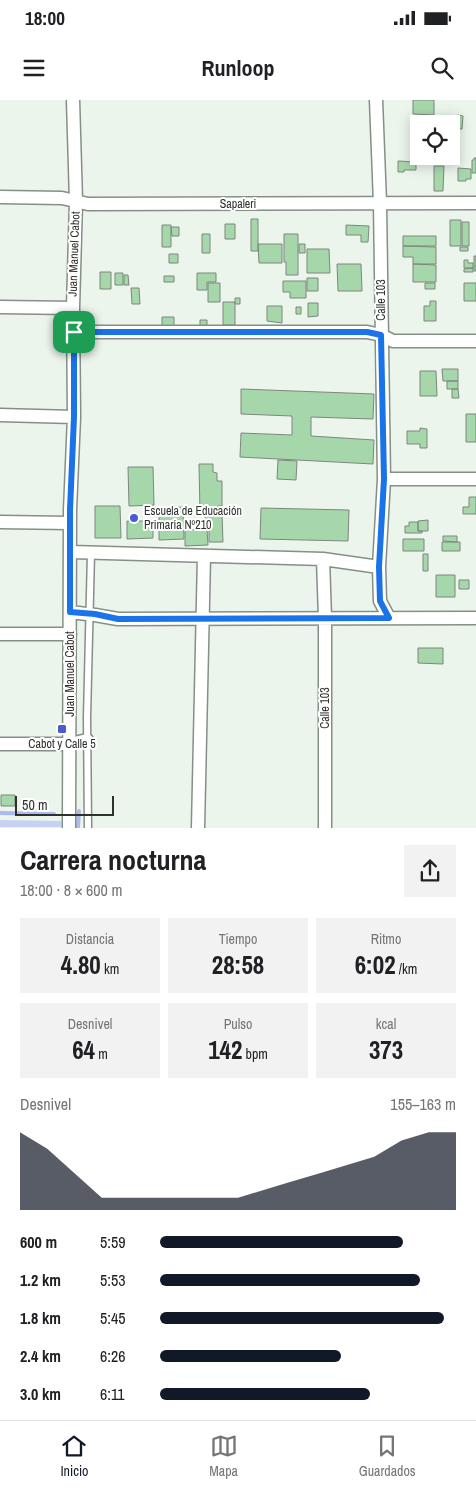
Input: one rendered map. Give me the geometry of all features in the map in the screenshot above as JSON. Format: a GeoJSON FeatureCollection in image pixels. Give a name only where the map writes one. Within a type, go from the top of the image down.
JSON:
{"type":"FeatureCollection","features":[{"type":"Feature","properties":{"kind":"street","name":"Juan Manuel Cabot"},"geometry":{"type":"LineString","coordinates":[[70,828],[70,522],[74,417],[73,308],[76,201],[74,100]]}},
{"type":"Feature","properties":{"kind":"street","name":"Calle 103"},"geometry":{"type":"LineString","coordinates":[[376,100],[380,204],[384,479],[379,567],[380,601],[389,618]]}},
{"type":"Feature","properties":{"kind":"street","name":"Sapaleri"},"geometry":{"type":"LineString","coordinates":[[0,197],[62,198],[88,204],[476,203]]}},
{"type":"Feature","properties":{"kind":"street"},"geometry":{"type":"LineString","coordinates":[[0,307],[73,308]]}},
{"type":"Feature","properties":{"kind":"street"},"geometry":{"type":"LineString","coordinates":[[74,332],[358,332],[381,335],[393,341],[476,341]]}},
{"type":"Feature","properties":{"kind":"street"},"geometry":{"type":"LineString","coordinates":[[0,415],[74,417]]}},
{"type":"Feature","properties":{"kind":"street"},"geometry":{"type":"LineString","coordinates":[[384,479],[476,478]]}},
{"type":"Feature","properties":{"kind":"street"},"geometry":{"type":"LineString","coordinates":[[0,522],[70,522]]}},
{"type":"Feature","properties":{"kind":"street"},"geometry":{"type":"LineString","coordinates":[[71,552],[323,559],[379,567]]}},
{"type":"Feature","properties":{"kind":"street"},"geometry":{"type":"LineString","coordinates":[[198,828],[204,556]]}},
{"type":"Feature","properties":{"kind":"street","name":"Calle 103"},"geometry":{"type":"LineString","coordinates":[[323,559],[325,618],[325,828]]}},
{"type":"Feature","properties":{"kind":"street"},"geometry":{"type":"LineString","coordinates":[[70,612],[118,619],[476,618]]}},
{"type":"Feature","properties":{"kind":"street"},"geometry":{"type":"LineString","coordinates":[[0,634],[70,634]]}},
{"type":"Feature","properties":{"kind":"street"},"geometry":{"type":"LineString","coordinates":[[0,744],[70,744],[87,740]]}},
{"type":"Feature","properties":{"kind":"lane"},"geometry":{"type":"LineString","coordinates":[[88,828],[87,740],[91,552]]}},
{"type":"Feature","properties":{"kind":"shaded area"},"geometry":{"type":"Polygon","coordinates":[[[0,820],[61,821],[61,827],[0,827],[0,820]]]}},
{"type":"Feature","properties":{"kind":"building"},"geometry":{"type":"Polygon","coordinates":[[[413,100],[434,100],[434,115],[413,114],[413,100]]]}},
{"type":"Feature","properties":{"kind":"building"},"geometry":{"type":"Polygon","coordinates":[[[460,116],[463,116],[462,129],[460,129],[460,116]]]}},
{"type":"Feature","properties":{"kind":"building"},"geometry":{"type":"Polygon","coordinates":[[[476,158],[476,173],[472,173],[472,160],[476,158]]]}},
{"type":"Feature","properties":{"kind":"building"},"geometry":{"type":"Polygon","coordinates":[[[398,161],[410,162],[410,165],[416,165],[416,170],[398,172],[398,161]]]}},
{"type":"Feature","properties":{"kind":"building"},"geometry":{"type":"Polygon","coordinates":[[[434,166],[444,166],[443,191],[434,191],[434,166]]]}},
{"type":"Feature","properties":{"kind":"building"},"geometry":{"type":"Polygon","coordinates":[[[458,168],[471,169],[471,179],[458,181],[458,168]]]}},
{"type":"Feature","properties":{"kind":"building"},"geometry":{"type":"Polygon","coordinates":[[[251,219],[258,219],[258,251],[251,251],[251,219]]]}},
{"type":"Feature","properties":{"kind":"building"},"geometry":{"type":"Polygon","coordinates":[[[450,220],[461,220],[461,246],[450,246],[450,220]]]}},
{"type":"Feature","properties":{"kind":"building"},"geometry":{"type":"Polygon","coordinates":[[[462,222],[469,222],[469,246],[462,246],[462,222]]]}},
{"type":"Feature","properties":{"kind":"building"},"geometry":{"type":"Polygon","coordinates":[[[225,224],[235,224],[235,239],[225,239],[225,224]]]}},
{"type":"Feature","properties":{"kind":"building"},"geometry":{"type":"Polygon","coordinates":[[[162,225],[171,225],[171,247],[162,247],[162,225]]]}},
{"type":"Feature","properties":{"kind":"building"},"geometry":{"type":"Polygon","coordinates":[[[346,225],[369,226],[368,242],[361,242],[361,235],[346,235],[346,225]]]}},
{"type":"Feature","properties":{"kind":"building"},"geometry":{"type":"Polygon","coordinates":[[[171,227],[179,227],[179,236],[172,236],[171,227]]]}},
{"type":"Feature","properties":{"kind":"building"},"geometry":{"type":"Polygon","coordinates":[[[202,234],[210,234],[210,253],[202,253],[202,234]]]}},
{"type":"Feature","properties":{"kind":"building"},"geometry":{"type":"Polygon","coordinates":[[[284,234],[298,234],[298,275],[286,275],[284,234]]]}},
{"type":"Feature","properties":{"kind":"building"},"geometry":{"type":"Polygon","coordinates":[[[403,236],[436,236],[436,246],[403,246],[403,236]]]}},
{"type":"Feature","properties":{"kind":"building"},"geometry":{"type":"Polygon","coordinates":[[[258,244],[282,244],[282,263],[259,263],[258,244]]]}},
{"type":"Feature","properties":{"kind":"building"},"geometry":{"type":"Polygon","coordinates":[[[299,244],[305,244],[305,253],[299,253],[299,244]]]}},
{"type":"Feature","properties":{"kind":"building"},"geometry":{"type":"Polygon","coordinates":[[[403,246],[436,247],[436,264],[413,264],[413,257],[403,257],[403,246]]]}},
{"type":"Feature","properties":{"kind":"building"},"geometry":{"type":"Polygon","coordinates":[[[460,247],[468,247],[468,251],[460,251],[460,247]]]}},
{"type":"Feature","properties":{"kind":"building"},"geometry":{"type":"Polygon","coordinates":[[[307,249],[329,249],[330,273],[307,273],[307,249]]]}},
{"type":"Feature","properties":{"kind":"building"},"geometry":{"type":"Polygon","coordinates":[[[169,254],[178,254],[178,263],[169,263],[169,254]]]}},
{"type":"Feature","properties":{"kind":"building"},"geometry":{"type":"Polygon","coordinates":[[[474,256],[476,256],[476,271],[474,271],[474,256]]]}},
{"type":"Feature","properties":{"kind":"building"},"geometry":{"type":"Polygon","coordinates":[[[464,260],[468,260],[468,263],[473,263],[473,268],[464,268],[464,260]]]}},
{"type":"Feature","properties":{"kind":"building"},"geometry":{"type":"Polygon","coordinates":[[[337,264],[361,264],[362,291],[338,291],[337,264]]]}},
{"type":"Feature","properties":{"kind":"building"},"geometry":{"type":"Polygon","coordinates":[[[413,264],[436,265],[436,282],[413,282],[413,264]]]}},
{"type":"Feature","properties":{"kind":"building"},"geometry":{"type":"Polygon","coordinates":[[[473,268],[473,272],[464,272],[464,269],[473,268]]]}},
{"type":"Feature","properties":{"kind":"building"},"geometry":{"type":"Polygon","coordinates":[[[100,272],[111,272],[111,289],[100,289],[100,272]]]}},
{"type":"Feature","properties":{"kind":"building"},"geometry":{"type":"Polygon","coordinates":[[[115,273],[123,273],[123,285],[115,285],[115,273]]]}},
{"type":"Feature","properties":{"kind":"building"},"geometry":{"type":"Polygon","coordinates":[[[197,273],[216,273],[216,282],[207,282],[207,290],[197,290],[197,273]]]}},
{"type":"Feature","properties":{"kind":"building"},"geometry":{"type":"Polygon","coordinates":[[[124,275],[128,275],[129,285],[124,285],[124,275]]]}},
{"type":"Feature","properties":{"kind":"building"},"geometry":{"type":"Polygon","coordinates":[[[164,276],[174,276],[174,282],[164,282],[164,276]]]}},
{"type":"Feature","properties":{"kind":"building"},"geometry":{"type":"Polygon","coordinates":[[[307,278],[318,278],[318,291],[307,291],[307,278]]]}},
{"type":"Feature","properties":{"kind":"building"},"geometry":{"type":"Polygon","coordinates":[[[283,281],[306,281],[306,298],[290,298],[290,292],[283,292],[283,281]]]}},
{"type":"Feature","properties":{"kind":"building"},"geometry":{"type":"Polygon","coordinates":[[[208,283],[220,283],[220,302],[208,302],[208,283]]]}},
{"type":"Feature","properties":{"kind":"building"},"geometry":{"type":"Polygon","coordinates":[[[425,283],[435,283],[435,289],[425,289],[425,283]]]}},
{"type":"Feature","properties":{"kind":"building"},"geometry":{"type":"Polygon","coordinates":[[[464,283],[476,283],[476,301],[464,301],[464,283]]]}},
{"type":"Feature","properties":{"kind":"building"},"geometry":{"type":"Polygon","coordinates":[[[131,288],[139,288],[140,304],[132,304],[131,288]]]}},
{"type":"Feature","properties":{"kind":"building"},"geometry":{"type":"Polygon","coordinates":[[[235,298],[240,298],[240,304],[235,304],[235,298]]]}},
{"type":"Feature","properties":{"kind":"building"},"geometry":{"type":"Polygon","coordinates":[[[430,301],[436,301],[436,321],[424,321],[424,306],[430,306],[430,301]]]}},
{"type":"Feature","properties":{"kind":"building"},"geometry":{"type":"Polygon","coordinates":[[[223,302],[235,302],[235,325],[223,325],[223,302]]]}},
{"type":"Feature","properties":{"kind":"building"},"geometry":{"type":"Polygon","coordinates":[[[308,303],[318,303],[318,316],[308,317],[308,303]]]}},
{"type":"Feature","properties":{"kind":"building"},"geometry":{"type":"Polygon","coordinates":[[[267,306],[282,306],[282,323],[267,321],[267,306]]]}},
{"type":"Feature","properties":{"kind":"building"},"geometry":{"type":"Polygon","coordinates":[[[296,307],[301,307],[301,314],[296,314],[296,307]]]}},
{"type":"Feature","properties":{"kind":"building"},"geometry":{"type":"Polygon","coordinates":[[[162,317],[174,317],[174,327],[162,327],[162,317]]]}},
{"type":"Feature","properties":{"kind":"building"},"geometry":{"type":"Polygon","coordinates":[[[200,320],[207,320],[207,326],[200,326],[200,320]]]}},
{"type":"Feature","properties":{"kind":"building"},"geometry":{"type":"Polygon","coordinates":[[[442,369],[458,369],[458,381],[443,381],[442,369]]]}},
{"type":"Feature","properties":{"kind":"building"},"geometry":{"type":"Polygon","coordinates":[[[420,371],[436,371],[437,396],[420,396],[420,371]]]}},
{"type":"Feature","properties":{"kind":"building"},"geometry":{"type":"Polygon","coordinates":[[[447,381],[458,381],[458,389],[447,389],[447,381]]]}},
{"type":"Feature","properties":{"kind":"building"},"geometry":{"type":"Polygon","coordinates":[[[241,389],[374,394],[373,419],[311,417],[311,436],[374,440],[373,464],[240,457],[241,433],[292,435],[292,416],[241,414],[241,389]]]}},
{"type":"Feature","properties":{"kind":"building"},"geometry":{"type":"Polygon","coordinates":[[[452,389],[458,389],[459,398],[452,398],[452,389]]]}},
{"type":"Feature","properties":{"kind":"building"},"geometry":{"type":"Polygon","coordinates":[[[466,414],[476,414],[476,442],[466,442],[466,414]]]}},
{"type":"Feature","properties":{"kind":"building"},"geometry":{"type":"Polygon","coordinates":[[[420,428],[427,429],[427,448],[420,448],[420,444],[407,444],[407,431],[420,431],[420,428]]]}},
{"type":"Feature","properties":{"kind":"building"},"geometry":{"type":"Polygon","coordinates":[[[278,460],[297,461],[296,480],[277,479],[278,460]]]}},
{"type":"Feature","properties":{"kind":"building"},"geometry":{"type":"Polygon","coordinates":[[[199,464],[213,464],[213,472],[217,473],[217,481],[222,481],[222,506],[218,506],[217,514],[222,513],[223,542],[209,542],[209,528],[205,528],[205,514],[200,514],[199,464]]]}},
{"type":"Feature","properties":{"kind":"building"},"geometry":{"type":"Polygon","coordinates":[[[128,467],[153,467],[154,505],[129,506],[128,467]]]}},
{"type":"Feature","properties":{"kind":"building"},"geometry":{"type":"Polygon","coordinates":[[[469,497],[476,497],[476,514],[463,514],[463,507],[469,507],[469,497]]]}},
{"type":"Feature","properties":{"kind":"building"},"geometry":{"type":"Polygon","coordinates":[[[95,506],[120,506],[121,538],[95,538],[95,506]]]}},
{"type":"Feature","properties":{"kind":"building"},"geometry":{"type":"Polygon","coordinates":[[[183,507],[184,539],[159,540],[159,508],[183,507]]]}},
{"type":"Feature","properties":{"kind":"building"},"geometry":{"type":"Polygon","coordinates":[[[261,508],[349,510],[348,541],[260,539],[261,508]]]}},
{"type":"Feature","properties":{"kind":"building"},"geometry":{"type":"Polygon","coordinates":[[[428,520],[428,531],[418,531],[418,521],[428,520]]]}},
{"type":"Feature","properties":{"kind":"building"},"geometry":{"type":"Polygon","coordinates":[[[127,521],[153,521],[153,538],[127,539],[127,521]]]}},
{"type":"Feature","properties":{"kind":"building"},"geometry":{"type":"Polygon","coordinates":[[[409,522],[418,522],[418,531],[422,531],[422,533],[405,533],[405,526],[409,526],[409,522]]]}},
{"type":"Feature","properties":{"kind":"building"},"geometry":{"type":"Polygon","coordinates":[[[207,529],[208,545],[185,546],[185,530],[207,529]]]}},
{"type":"Feature","properties":{"kind":"building"},"geometry":{"type":"Polygon","coordinates":[[[443,536],[457,536],[457,542],[443,541],[443,536]]]}},
{"type":"Feature","properties":{"kind":"building"},"geometry":{"type":"Polygon","coordinates":[[[403,539],[424,539],[424,551],[403,551],[403,539]]]}},
{"type":"Feature","properties":{"kind":"building"},"geometry":{"type":"Polygon","coordinates":[[[442,542],[460,542],[460,551],[442,551],[442,542]]]}},
{"type":"Feature","properties":{"kind":"building"},"geometry":{"type":"Polygon","coordinates":[[[423,554],[428,554],[428,571],[423,571],[423,554]]]}},
{"type":"Feature","properties":{"kind":"building"},"geometry":{"type":"Polygon","coordinates":[[[436,575],[455,575],[455,597],[436,597],[436,575]]]}},
{"type":"Feature","properties":{"kind":"building"},"geometry":{"type":"Polygon","coordinates":[[[459,580],[469,580],[469,589],[459,589],[459,580]]]}},
{"type":"Feature","properties":{"kind":"building"},"geometry":{"type":"Polygon","coordinates":[[[418,648],[443,648],[443,664],[418,663],[418,648]]]}},
{"type":"Feature","properties":{"kind":"building"},"geometry":{"type":"Polygon","coordinates":[[[1,795],[15,795],[15,806],[1,806],[1,795]]]}},
{"type":"Feature","properties":{"kind":"waterway"},"geometry":{"type":"LineString","coordinates":[[78,828],[79,811]]}},
{"type":"Feature","properties":{"kind":"waterway"},"geometry":{"type":"LineString","coordinates":[[0,813],[54,814]]}},
{"type":"Feature","properties":{"kind":"place","name":"Escuela de Educación Primaria Nº210"},"geometry":{"type":"Point","coordinates":[134,518]}},
{"type":"Feature","properties":{"kind":"place","name":"Cabot y Calle 5"},"geometry":{"type":"Point","coordinates":[62,729]}},
{"type":"Feature","properties":{"kind":"route"},"geometry":{"type":"LineString","coordinates":[[74,332],[367,332],[381,335],[384,479],[379,567],[380,601],[389,618],[118,619],[95,614],[70,612],[74,332]]}}]}
